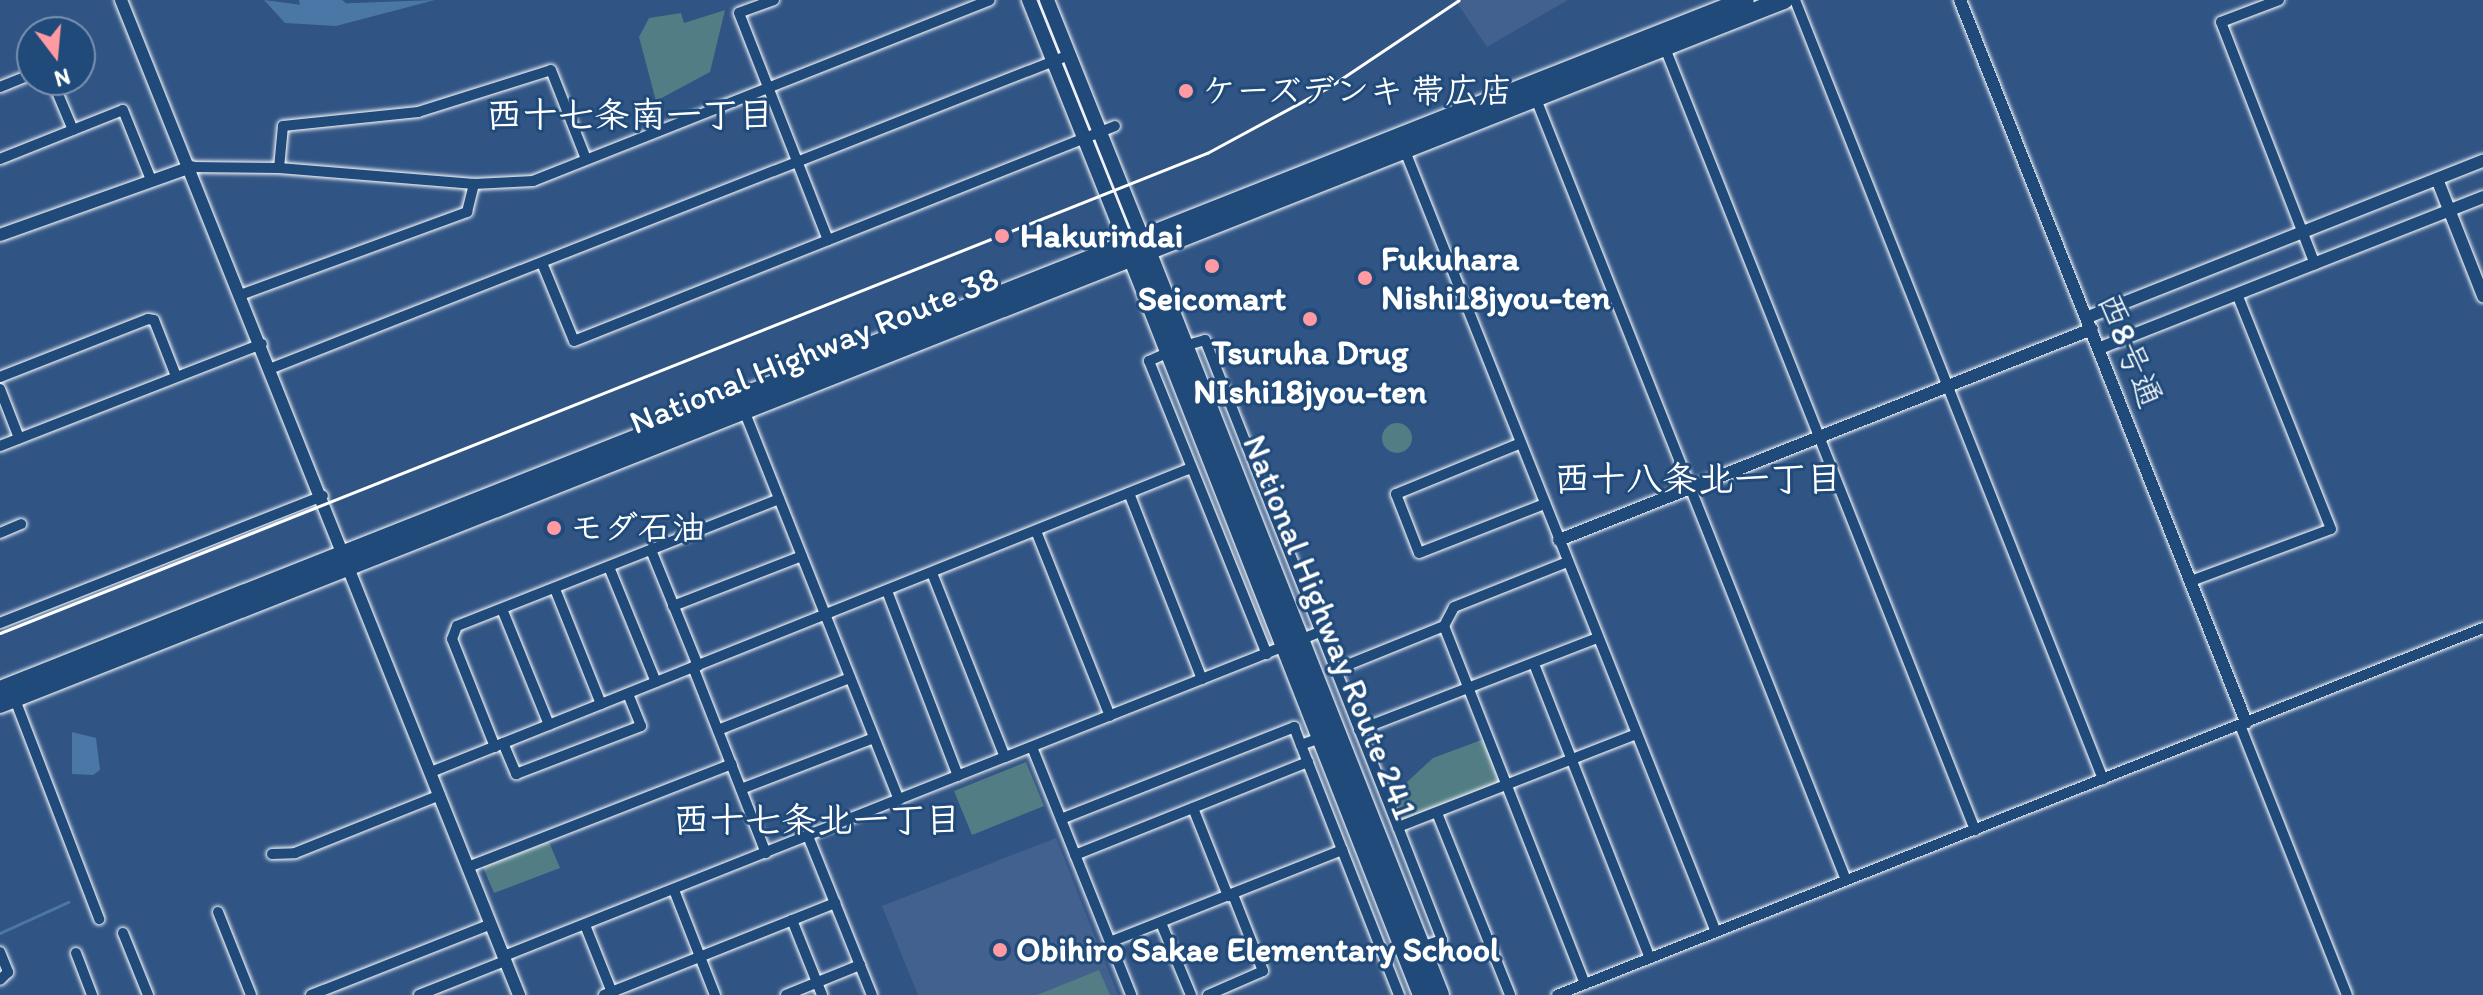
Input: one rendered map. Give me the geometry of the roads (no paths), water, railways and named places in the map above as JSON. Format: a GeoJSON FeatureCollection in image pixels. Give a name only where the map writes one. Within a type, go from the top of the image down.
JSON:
{"type":"FeatureCollection","features":[{"type":"Feature","properties":{"kind":"highway","name":"National Highway Route 38"},"geometry":{"type":"LineString","coordinates":[[1662,41],[1745,0]]}},
{"type":"Feature","properties":{"kind":"highway","name":"National Highway Route 38"},"geometry":{"type":"LineString","coordinates":[[6,694],[1662,41],[1784,0]]}},
{"type":"Feature","properties":{"kind":"highway","name":"National Highway Route 241"},"geometry":{"type":"LineString","coordinates":[[1137,249],[1177,349],[1284,647],[1422,947],[1440,995]]}},
{"type":"Feature","properties":{"kind":"highway"},"geometry":{"type":"LineString","coordinates":[[1284,647],[1422,995]]}},
{"type":"Feature","properties":{"kind":"main road"},"geometry":{"type":"LineString","coordinates":[[1029,0],[1082,139],[1137,249]]}},
{"type":"Feature","properties":{"kind":"main road"},"geometry":{"type":"LineString","coordinates":[[1047,0],[1100,132],[1137,249]]}},
{"type":"Feature","properties":{"kind":"street"},"geometry":{"type":"LineString","coordinates":[[121,0],[243,294],[519,995]]}},
{"type":"Feature","properties":{"kind":"street"},"geometry":{"type":"LineString","coordinates":[[774,0],[739,13],[828,240]]}},
{"type":"Feature","properties":{"kind":"street"},"geometry":{"type":"LineString","coordinates":[[0,235],[150,177],[191,167],[279,168],[474,184],[533,181],[989,0]]}},
{"type":"Feature","properties":{"kind":"street"},"geometry":{"type":"LineString","coordinates":[[1795,0],[2103,779]]}},
{"type":"Feature","properties":{"kind":"street","name":"西8号通"},"geometry":{"type":"LineString","coordinates":[[1960,0],[2100,348],[2243,723]]}},
{"type":"Feature","properties":{"kind":"street"},"geometry":{"type":"LineString","coordinates":[[2279,0],[2221,22],[2315,264]]}},
{"type":"Feature","properties":{"kind":"street"},"geometry":{"type":"LineString","coordinates":[[1662,41],[1975,830]]}},
{"type":"Feature","properties":{"kind":"street"},"geometry":{"type":"LineString","coordinates":[[272,368],[1069,55]]}},
{"type":"Feature","properties":{"kind":"street"},"geometry":{"type":"LineString","coordinates":[[279,168],[283,126],[418,112],[551,70],[586,159]]}},
{"type":"Feature","properties":{"kind":"street"},"geometry":{"type":"LineString","coordinates":[[1533,92],[1687,489],[1846,880]]}},
{"type":"Feature","properties":{"kind":"street"},"geometry":{"type":"LineString","coordinates":[[59,96],[73,130]]}},
{"type":"Feature","properties":{"kind":"street"},"geometry":{"type":"LineString","coordinates":[[0,159],[123,110],[150,177]]}},
{"type":"Feature","properties":{"kind":"street"},"geometry":{"type":"LineString","coordinates":[[542,263],[574,341],[1115,126]]}},
{"type":"Feature","properties":{"kind":"street"},"geometry":{"type":"LineString","coordinates":[[1402,143],[1716,932]]}},
{"type":"Feature","properties":{"kind":"street"},"geometry":{"type":"LineString","coordinates":[[1559,540],[1948,387],[2302,233],[2483,161]]}},
{"type":"Feature","properties":{"kind":"street"},"geometry":{"type":"LineString","coordinates":[[2437,179],[2483,296]]}},
{"type":"Feature","properties":{"kind":"street"},"geometry":{"type":"LineString","coordinates":[[243,294],[467,212],[474,184]]}},
{"type":"Feature","properties":{"kind":"street"},"geometry":{"type":"LineString","coordinates":[[2100,348],[2483,197]]}},
{"type":"Feature","properties":{"kind":"street"},"geometry":{"type":"LineString","coordinates":[[2191,581],[2331,529],[2237,294]]}},
{"type":"Feature","properties":{"kind":"street"},"geometry":{"type":"LineString","coordinates":[[0,377],[148,319],[154,320],[176,376]]}},
{"type":"Feature","properties":{"kind":"street"},"geometry":{"type":"LineString","coordinates":[[1284,647],[1191,468],[1149,361],[1205,340],[1442,940],[1422,947]]}},
{"type":"Feature","properties":{"kind":"street"},"geometry":{"type":"LineString","coordinates":[[0,446],[262,344]]}},
{"type":"Feature","properties":{"kind":"street"},"geometry":{"type":"LineString","coordinates":[[0,389],[19,438]]}},
{"type":"Feature","properties":{"kind":"street"},"geometry":{"type":"LineString","coordinates":[[742,404],[899,800]]}},
{"type":"Feature","properties":{"kind":"street"},"geometry":{"type":"LineString","coordinates":[[1521,443],[1396,494],[1419,553],[1545,504]]}},
{"type":"Feature","properties":{"kind":"street"},"geometry":{"type":"LineString","coordinates":[[431,772],[1191,468]]}},
{"type":"Feature","properties":{"kind":"street"},"geometry":{"type":"LineString","coordinates":[[1129,493],[1202,679]]}},
{"type":"Feature","properties":{"kind":"street"},"geometry":{"type":"LineString","coordinates":[[0,622],[323,496]]}},
{"type":"Feature","properties":{"kind":"street"},"geometry":{"type":"LineString","coordinates":[[628,693],[641,726],[516,774],[499,745],[452,639],[457,626],[779,499]]}},
{"type":"Feature","properties":{"kind":"street"},"geometry":{"type":"LineString","coordinates":[[0,533],[21,524]]}},
{"type":"Feature","properties":{"kind":"street"},"geometry":{"type":"LineString","coordinates":[[1036,531],[1110,716]]}},
{"type":"Feature","properties":{"kind":"street"},"geometry":{"type":"LineString","coordinates":[[651,550],[766,853]]}},
{"type":"Feature","properties":{"kind":"street"},"geometry":{"type":"LineString","coordinates":[[673,606],[802,556]]}},
{"type":"Feature","properties":{"kind":"street"},"geometry":{"type":"LineString","coordinates":[[1335,670],[1444,626],[1454,607],[1567,562]]}},
{"type":"Feature","properties":{"kind":"street"},"geometry":{"type":"LineString","coordinates":[[609,567],[656,682]]}},
{"type":"Feature","properties":{"kind":"street"},"geometry":{"type":"LineString","coordinates":[[932,573],[1005,757]]}},
{"type":"Feature","properties":{"kind":"street"},"geometry":{"type":"LineString","coordinates":[[555,589],[601,704]]}},
{"type":"Feature","properties":{"kind":"street"},"geometry":{"type":"LineString","coordinates":[[887,591],[958,776]]}},
{"type":"Feature","properties":{"kind":"street"},"geometry":{"type":"LineString","coordinates":[[502,609],[549,725]]}},
{"type":"Feature","properties":{"kind":"street"},"geometry":{"type":"LineString","coordinates":[[1444,626],[1585,984]]}},
{"type":"Feature","properties":{"kind":"street"},"geometry":{"type":"LineString","coordinates":[[1557,995],[2483,628]]}},
{"type":"Feature","properties":{"kind":"street"},"geometry":{"type":"LineString","coordinates":[[419,995],[585,925],[1320,632]]}},
{"type":"Feature","properties":{"kind":"street"},"geometry":{"type":"LineString","coordinates":[[1359,730],[1470,690],[1597,638]]}},
{"type":"Feature","properties":{"kind":"street"},"geometry":{"type":"LineString","coordinates":[[1534,664],[1650,958]]}},
{"type":"Feature","properties":{"kind":"street"},"geometry":{"type":"LineString","coordinates":[[718,730],[850,678]]}},
{"type":"Feature","properties":{"kind":"street"},"geometry":{"type":"LineString","coordinates":[[6,694],[99,919]]}},
{"type":"Feature","properties":{"kind":"street"},"geometry":{"type":"LineString","coordinates":[[2243,723],[2347,995]]}},
{"type":"Feature","properties":{"kind":"street"},"geometry":{"type":"LineString","coordinates":[[1061,819],[1294,727],[1399,995]]}},
{"type":"Feature","properties":{"kind":"street"},"geometry":{"type":"LineString","coordinates":[[1398,827],[1637,734]]}},
{"type":"Feature","properties":{"kind":"street"},"geometry":{"type":"LineString","coordinates":[[741,789],[874,738]]}},
{"type":"Feature","properties":{"kind":"street"},"geometry":{"type":"LineString","coordinates":[[1301,745],[1320,738]]}},
{"type":"Feature","properties":{"kind":"street"},"geometry":{"type":"LineString","coordinates":[[1032,747],[1131,995]]}},
{"type":"Feature","properties":{"kind":"street"},"geometry":{"type":"LineString","coordinates":[[1075,855],[1308,762]]}},
{"type":"Feature","properties":{"kind":"street"},"geometry":{"type":"LineString","coordinates":[[468,867],[732,764]]}},
{"type":"Feature","properties":{"kind":"street"},"geometry":{"type":"LineString","coordinates":[[272,854],[295,853],[440,795]]}},
{"type":"Feature","properties":{"kind":"street"},"geometry":{"type":"LineString","coordinates":[[1193,808],[1263,971],[1208,995]]}},
{"type":"Feature","properties":{"kind":"street"},"geometry":{"type":"LineString","coordinates":[[1437,813],[1510,995]]}},
{"type":"Feature","properties":{"kind":"street"},"geometry":{"type":"LineString","coordinates":[[808,836],[872,995]]}},
{"type":"Feature","properties":{"kind":"street"},"geometry":{"type":"LineString","coordinates":[[1110,942],[1342,850]]}},
{"type":"Feature","properties":{"kind":"street"},"geometry":{"type":"LineString","coordinates":[[674,890],[715,995]]}},
{"type":"Feature","properties":{"kind":"street"},"geometry":{"type":"LineString","coordinates":[[585,925],[610,994],[835,903]]}},
{"type":"Feature","properties":{"kind":"street"},"geometry":{"type":"LineString","coordinates":[[218,912],[251,995]]}},
{"type":"Feature","properties":{"kind":"street"},"geometry":{"type":"LineString","coordinates":[[792,920],[822,995]]}},
{"type":"Feature","properties":{"kind":"street"},"geometry":{"type":"LineString","coordinates":[[1161,923],[1191,995]]}},
{"type":"Feature","properties":{"kind":"street"},"geometry":{"type":"LineString","coordinates":[[311,995],[491,924]]}},
{"type":"Feature","properties":{"kind":"street"},"geometry":{"type":"LineString","coordinates":[[123,933],[148,995]]}},
{"type":"Feature","properties":{"kind":"street"},"geometry":{"type":"LineString","coordinates":[[0,952],[8,972],[0,980]]}},
{"type":"Feature","properties":{"kind":"street"},"geometry":{"type":"LineString","coordinates":[[76,953],[92,995]]}},
{"type":"Feature","properties":{"kind":"street"},"geometry":{"type":"LineString","coordinates":[[786,995],[860,965]]}},
{"type":"Feature","properties":{"kind":"waterway"},"geometry":{"type":"LineString","coordinates":[[308,0],[338,8]]}},
{"type":"Feature","properties":{"kind":"waterway"},"geometry":{"type":"LineString","coordinates":[[0,933],[68,902]]}},
{"type":"Feature","properties":{"kind":"railway"},"geometry":{"type":"LineString","coordinates":[[0,633],[1207,153],[1329,87],[1459,0]]}},
{"type":"Feature","properties":{"kind":"place","name":"ケーズデンキ 帯広店"},"geometry":{"type":"Point","coordinates":[1186,91]}},
{"type":"Feature","properties":{"kind":"place","name":"Hakurindai"},"geometry":{"type":"Point","coordinates":[1002,236]}},
{"type":"Feature","properties":{"kind":"place","name":"Seicomart"},"geometry":{"type":"Point","coordinates":[1212,266]}},
{"type":"Feature","properties":{"kind":"place","name":"Fukuhara Nishi18jyou-ten"},"geometry":{"type":"Point","coordinates":[1365,278]}},
{"type":"Feature","properties":{"kind":"place","name":"Tsuruha Drug NIshi18jyou-ten"},"geometry":{"type":"Point","coordinates":[1310,319]}},
{"type":"Feature","properties":{"kind":"place","name":"モダ石油"},"geometry":{"type":"Point","coordinates":[554,528]}},
{"type":"Feature","properties":{"kind":"place","name":"Obihiro Sakae Elementary School"},"geometry":{"type":"Point","coordinates":[1000,950]}},
{"type":"Feature","properties":{"kind":"district","name":"西十七条南一丁目"},"geometry":{"type":"Point","coordinates":[630,115]}},
{"type":"Feature","properties":{"kind":"district","name":"西十八条北一丁目"},"geometry":{"type":"Point","coordinates":[1698,479]}},
{"type":"Feature","properties":{"kind":"district","name":"西十七条北一丁目"},"geometry":{"type":"Point","coordinates":[817,820]}}]}
